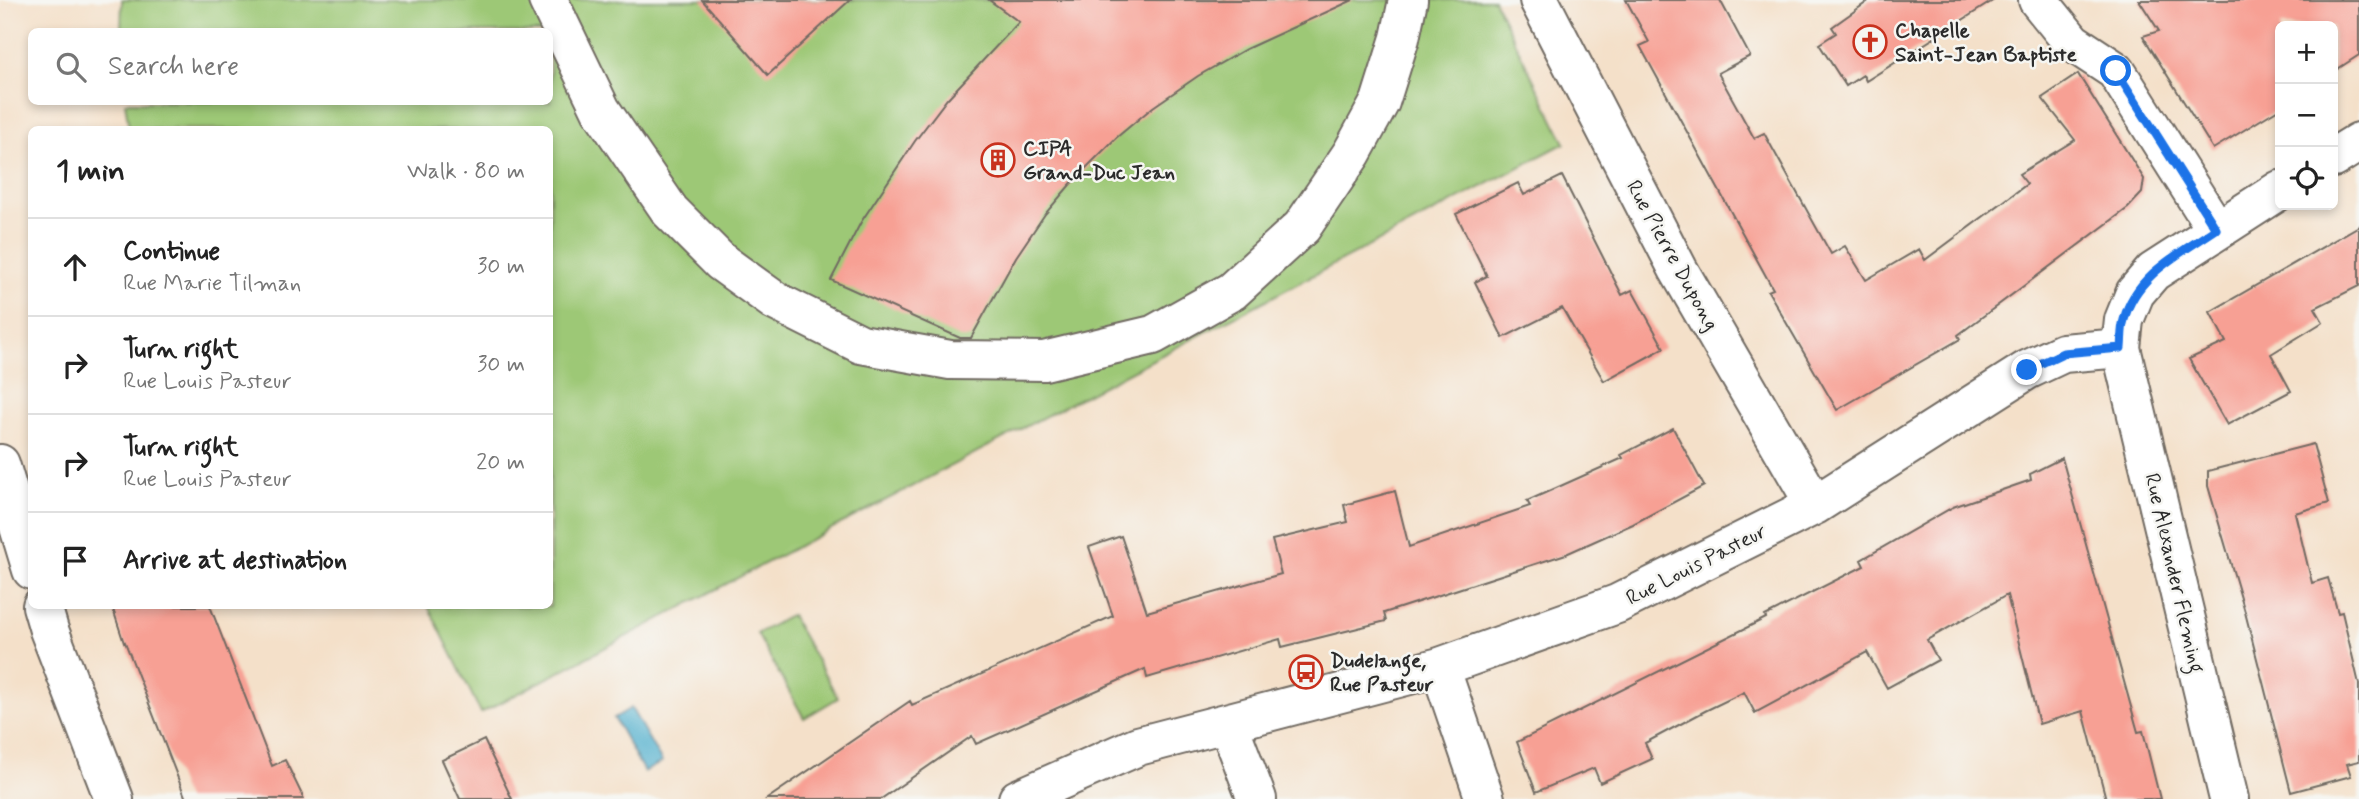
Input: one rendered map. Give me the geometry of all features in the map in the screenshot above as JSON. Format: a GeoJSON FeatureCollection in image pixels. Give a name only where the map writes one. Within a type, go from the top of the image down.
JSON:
{"type":"FeatureCollection","features":[{"type":"Feature","properties":{"kind":"street"},"geometry":{"type":"LineString","coordinates":[[548,0],[601,110],[670,211],[721,262],[775,302],[861,344],[950,360],[1045,361],[1153,335],[1232,291],[1302,227],[1352,153],[1380,102],[1400,38],[1408,0]]}},
{"type":"Feature","properties":{"kind":"street","name":"Rue Pierre Dupong"},"geometry":{"type":"LineString","coordinates":[[1539,0],[1678,269],[1815,505]]}},
{"type":"Feature","properties":{"kind":"street"},"geometry":{"type":"LineString","coordinates":[[2038,0],[2072,42],[2116,71],[2216,229]]}},
{"type":"Feature","properties":{"kind":"street"},"geometry":{"type":"LineString","coordinates":[[2338,155],[2359,142]]}},
{"type":"Feature","properties":{"kind":"street"},"geometry":{"type":"LineString","coordinates":[[2121,348],[2124,320],[2136,293],[2153,272],[2275,193]]}},
{"type":"Feature","properties":{"kind":"street","name":"Rue Louis Pasteur"},"geometry":{"type":"LineString","coordinates":[[1018,799],[1138,747],[1440,667],[1617,604],[1815,505],[2027,370],[2063,353],[2121,348]]}},
{"type":"Feature","properties":{"kind":"street","name":"Rue Alexander Fleming"},"geometry":{"type":"LineString","coordinates":[[2121,348],[2229,799]]}},
{"type":"Feature","properties":{"kind":"street"},"geometry":{"type":"LineString","coordinates":[[0,464],[28,557]]}},
{"type":"Feature","properties":{"kind":"street"},"geometry":{"type":"LineString","coordinates":[[43,609],[114,799]]}},
{"type":"Feature","properties":{"kind":"street"},"geometry":{"type":"LineString","coordinates":[[1440,667],[1485,799]]}},
{"type":"Feature","properties":{"kind":"street"},"geometry":{"type":"LineString","coordinates":[[1228,723],[1257,799]]}},
{"type":"Feature","properties":{"kind":"green space"},"geometry":{"type":"Polygon","coordinates":[[[122,0],[1494,0],[1565,143],[481,713],[429,609],[553,609],[553,126],[129,126],[125,105],[553,105],[553,28],[121,28],[122,0]]]}},
{"type":"Feature","properties":{"kind":"green space"},"geometry":{"type":"Polygon","coordinates":[[[791,615],[838,698],[804,718],[757,634],[791,615]]]}},
{"type":"Feature","properties":{"kind":"water"},"geometry":{"type":"Polygon","coordinates":[[[631,708],[662,762],[644,772],[614,718],[631,708]]]}},
{"type":"Feature","properties":{"kind":"building"},"geometry":{"type":"Polygon","coordinates":[[[702,0],[850,0],[768,75],[702,0]]]}},
{"type":"Feature","properties":{"kind":"building","name":"CIPA Grand-Duc Jean"},"geometry":{"type":"Polygon","coordinates":[[[989,0],[1353,0],[1246,49],[1198,76],[1153,107],[1116,138],[1045,214],[1016,257],[971,338],[960,338],[831,280],[861,222],[915,141],[947,99],[1019,22],[989,0]]]}},
{"type":"Feature","properties":{"kind":"building"},"geometry":{"type":"Polygon","coordinates":[[[1626,0],[1720,0],[1750,56],[1718,73],[1754,138],[1764,133],[1831,254],[1845,246],[1866,280],[1919,249],[1925,260],[2027,184],[2019,174],[2075,140],[2042,98],[2078,74],[2144,179],[2142,193],[2128,208],[1958,335],[1960,339],[1837,410],[1768,291],[1773,289],[1640,46],[1649,42],[1626,0]]]}},
{"type":"Feature","properties":{"kind":"building","name":"Chapelle Saint-Jean Baptiste"},"geometry":{"type":"Polygon","coordinates":[[[1870,0],[1994,0],[1866,81],[1863,75],[1846,86],[1819,44],[1836,33],[1832,27],[1870,0]]]}},
{"type":"Feature","properties":{"kind":"building"},"geometry":{"type":"Polygon","coordinates":[[[2139,0],[2359,0],[2359,55],[2338,69],[2338,21],[2275,21],[2275,111],[2213,149],[2143,36],[2159,31],[2139,0]]]}},
{"type":"Feature","properties":{"kind":"building"},"geometry":{"type":"Polygon","coordinates":[[[1562,176],[1622,295],[1632,290],[1664,348],[1604,381],[1562,308],[1503,338],[1475,282],[1487,276],[1456,214],[1518,183],[1524,195],[1562,176]]]}},
{"type":"Feature","properties":{"kind":"building"},"geometry":{"type":"Polygon","coordinates":[[[2359,226],[2359,286],[2315,308],[2323,322],[2271,354],[2291,391],[2227,425],[2189,359],[2226,342],[2210,312],[2359,226]]]}},
{"type":"Feature","properties":{"kind":"building"},"geometry":{"type":"Polygon","coordinates":[[[1673,428],[1704,486],[1633,524],[1566,554],[1384,613],[1386,621],[1282,647],[1280,639],[1147,678],[1145,669],[976,744],[972,736],[881,799],[767,799],[910,701],[912,705],[1113,616],[1089,547],[1121,536],[1147,612],[1281,574],[1272,540],[1348,522],[1344,505],[1395,491],[1409,547],[1530,506],[1527,501],[1623,458],[1621,455],[1673,428]]]}},
{"type":"Feature","properties":{"kind":"building"},"geometry":{"type":"Polygon","coordinates":[[[2313,444],[2329,503],[2295,513],[2312,583],[2328,578],[2338,613],[2342,612],[2359,684],[2359,761],[2347,764],[2351,776],[2291,792],[2245,612],[2208,486],[2208,471],[2313,444]]]}},
{"type":"Feature","properties":{"kind":"building"},"geometry":{"type":"Polygon","coordinates":[[[2062,458],[2138,732],[2143,731],[2160,799],[2106,799],[2083,711],[2039,724],[2007,595],[1927,640],[1938,660],[1887,688],[1867,652],[1755,713],[1744,692],[1705,711],[1645,743],[1652,759],[1600,783],[1594,768],[1536,792],[1517,742],[1864,566],[1861,560],[1953,507],[2031,480],[2030,474],[2062,458]]]}},
{"type":"Feature","properties":{"kind":"building"},"geometry":{"type":"Polygon","coordinates":[[[113,609],[211,609],[272,766],[285,760],[304,799],[186,799],[113,609]]]}},
{"type":"Feature","properties":{"kind":"building"},"geometry":{"type":"Polygon","coordinates":[[[484,740],[512,799],[460,799],[442,760],[484,740]]]}},
{"type":"Feature","properties":{"kind":"place","name":"Chapelle Saint-Jean Baptiste"},"geometry":{"type":"Point","coordinates":[1870,42]}},
{"type":"Feature","properties":{"kind":"place","name":"CIPA Grand-Duc Jean"},"geometry":{"type":"Point","coordinates":[998,160]}},
{"type":"Feature","properties":{"kind":"place","name":"Dudelange, Rue Pasteur"},"geometry":{"type":"Point","coordinates":[1306,672]}},
{"type":"Feature","properties":{"kind":"route"},"geometry":{"type":"LineString","coordinates":[[2027,370],[2063,353],[2121,348],[2124,320],[2136,293],[2153,272],[2216,229],[2116,71]]}}]}
